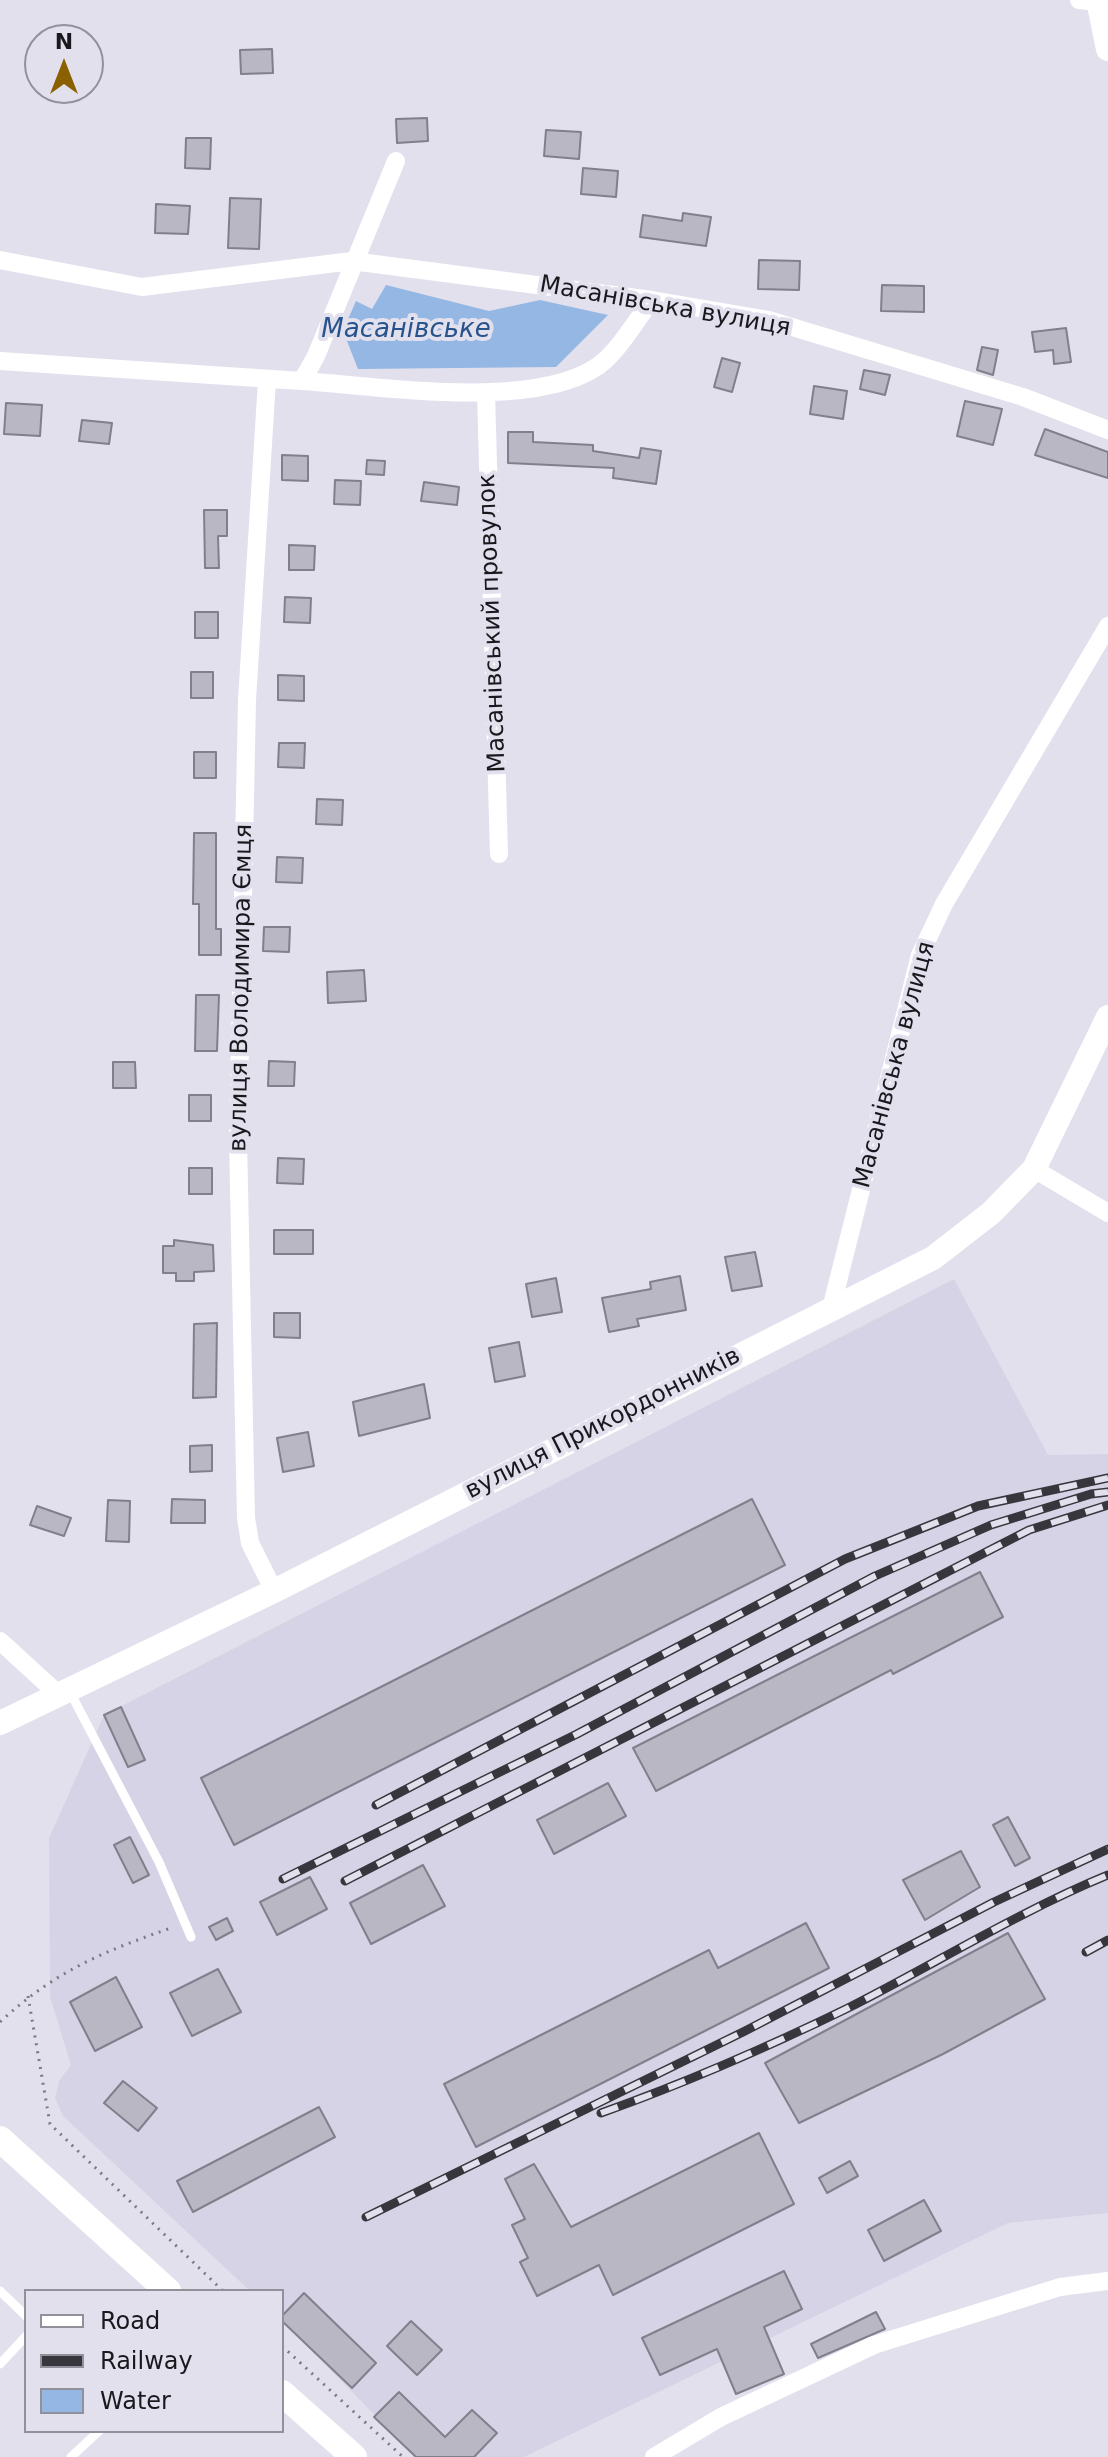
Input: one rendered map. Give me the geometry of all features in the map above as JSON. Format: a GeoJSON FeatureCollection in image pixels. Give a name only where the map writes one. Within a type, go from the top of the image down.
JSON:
{"type":"FeatureCollection","features":[{"type":"Feature","properties":{"kind":"main road"},"geometry":{"type":"LineString","coordinates":[[0,2139],[166,2289]]}},
{"type":"Feature","properties":{"kind":"main road"},"geometry":{"type":"LineString","coordinates":[[284,2395],[354,2457]]}},
{"type":"Feature","properties":{"kind":"street"},"geometry":{"type":"LineString","coordinates":[[1092,1],[1108,49]]}},
{"type":"Feature","properties":{"kind":"street"},"geometry":{"type":"LineString","coordinates":[[302,381],[316,356],[352,261],[396,161]]}},
{"type":"Feature","properties":{"kind":"street","name":"Масанівська вулиця"},"geometry":{"type":"LineString","coordinates":[[0,260],[142,287],[352,261],[652,300],[769,320],[1023,397],[1108,430]]}},
{"type":"Feature","properties":{"kind":"street"},"geometry":{"type":"LineString","coordinates":[[0,361],[486,393],[561,385],[600,365],[652,300]]}},
{"type":"Feature","properties":{"kind":"street","name":"вулиця Володимира Ємця"},"geometry":{"type":"LineString","coordinates":[[267,380],[247,700],[238,1140],[246,1518],[250,1543],[274,1591]]}},
{"type":"Feature","properties":{"kind":"street","name":"Масанівський провулок"},"geometry":{"type":"LineString","coordinates":[[486,393],[499,854]]}},
{"type":"Feature","properties":{"kind":"street","name":"Масанівська вулиця"},"geometry":{"type":"LineString","coordinates":[[831,1309],[920,955],[944,904],[1108,626]]}},
{"type":"Feature","properties":{"kind":"street","name":"вулиця Прикордонників"},"geometry":{"type":"LineString","coordinates":[[0,1723],[274,1591],[933,1258],[991,1213],[1034,1169],[1108,1017]]}},
{"type":"Feature","properties":{"kind":"street"},"geometry":{"type":"LineString","coordinates":[[1034,1169],[1108,1213]]}},
{"type":"Feature","properties":{"kind":"street"},"geometry":{"type":"LineString","coordinates":[[0,1641],[64,1692]]}},
{"type":"Feature","properties":{"kind":"street"},"geometry":{"type":"LineString","coordinates":[[654,2457],[721,2417],[874,2345],[1060,2287],[1108,2281]]}},
{"type":"Feature","properties":{"kind":"lane"},"geometry":{"type":"LineString","coordinates":[[64,1692],[159,1862],[191,1937]]}},
{"type":"Feature","properties":{"kind":"lane"},"geometry":{"type":"LineString","coordinates":[[0,2291],[24,2314]]}},
{"type":"Feature","properties":{"kind":"lane"},"geometry":{"type":"LineString","coordinates":[[0,2364],[24,2338]]}},
{"type":"Feature","properties":{"kind":"lane"},"geometry":{"type":"LineString","coordinates":[[71,2457],[97,2433]]}},
{"type":"Feature","properties":{"kind":"path"},"geometry":{"type":"LineString","coordinates":[[0,2022],[28,1996],[95,1954],[185,1923]]}},
{"type":"Feature","properties":{"kind":"path"},"geometry":{"type":"LineString","coordinates":[[28,1996],[50,2124],[221,2289]]}},
{"type":"Feature","properties":{"kind":"path"},"geometry":{"type":"LineString","coordinates":[[284,2348],[403,2457]]}},
{"type":"Feature","properties":{"kind":"shaded area"},"geometry":{"type":"Polygon","coordinates":[[[954,1279],[1048,1455],[1108,1454],[1108,2213],[1008,2223],[524,2457],[416,2457],[284,2323],[284,2289],[248,2289],[63,2116],[55,2098],[59,2081],[71,2065],[50,1997],[49,1838],[104,1715],[954,1279]]]}},
{"type":"Feature","properties":{"kind":"water","name":"Масанівське"},"geometry":{"type":"Polygon","coordinates":[[[386,285],[489,311],[540,300],[608,315],[556,367],[358,369],[343,331],[356,301],[372,309],[386,285]]]}},
{"type":"Feature","properties":{"kind":"building"},"geometry":{"type":"Polygon","coordinates":[[[272,49],[273,73],[241,74],[240,50],[272,49]]]}},
{"type":"Feature","properties":{"kind":"building"},"geometry":{"type":"Polygon","coordinates":[[[427,118],[428,141],[397,143],[396,119],[427,118]]]}},
{"type":"Feature","properties":{"kind":"building"},"geometry":{"type":"Polygon","coordinates":[[[546,130],[581,132],[579,159],[544,156],[546,130]]]}},
{"type":"Feature","properties":{"kind":"building"},"geometry":{"type":"Polygon","coordinates":[[[186,138],[211,138],[210,169],[185,168],[186,138]]]}},
{"type":"Feature","properties":{"kind":"building"},"geometry":{"type":"Polygon","coordinates":[[[583,168],[618,171],[616,197],[581,194],[583,168]]]}},
{"type":"Feature","properties":{"kind":"building"},"geometry":{"type":"Polygon","coordinates":[[[230,198],[261,199],[259,249],[228,248],[230,198]]]}},
{"type":"Feature","properties":{"kind":"building"},"geometry":{"type":"Polygon","coordinates":[[[156,204],[190,206],[188,234],[155,233],[156,204]]]}},
{"type":"Feature","properties":{"kind":"building"},"geometry":{"type":"Polygon","coordinates":[[[683,213],[711,217],[706,246],[640,237],[643,215],[682,221],[683,213]]]}},
{"type":"Feature","properties":{"kind":"building"},"geometry":{"type":"Polygon","coordinates":[[[759,260],[800,261],[799,290],[758,289],[759,260]]]}},
{"type":"Feature","properties":{"kind":"building"},"geometry":{"type":"Polygon","coordinates":[[[882,285],[924,286],[924,312],[881,311],[882,285]]]}},
{"type":"Feature","properties":{"kind":"building"},"geometry":{"type":"Polygon","coordinates":[[[1066,328],[1071,362],[1054,364],[1053,350],[1035,352],[1032,332],[1066,328]]]}},
{"type":"Feature","properties":{"kind":"building"},"geometry":{"type":"Polygon","coordinates":[[[982,347],[998,350],[993,375],[977,370],[982,347]]]}},
{"type":"Feature","properties":{"kind":"building"},"geometry":{"type":"Polygon","coordinates":[[[722,358],[740,363],[732,392],[714,387],[722,358]]]}},
{"type":"Feature","properties":{"kind":"building"},"geometry":{"type":"Polygon","coordinates":[[[864,370],[890,375],[885,395],[860,389],[864,370]]]}},
{"type":"Feature","properties":{"kind":"building"},"geometry":{"type":"Polygon","coordinates":[[[814,386],[847,391],[843,419],[810,414],[814,386]]]}},
{"type":"Feature","properties":{"kind":"building"},"geometry":{"type":"Polygon","coordinates":[[[965,401],[1002,409],[993,445],[957,436],[965,401]]]}},
{"type":"Feature","properties":{"kind":"building"},"geometry":{"type":"Polygon","coordinates":[[[6,403],[42,405],[40,436],[4,434],[6,403]]]}},
{"type":"Feature","properties":{"kind":"building"},"geometry":{"type":"Polygon","coordinates":[[[82,420],[112,423],[109,444],[79,441],[82,420]]]}},
{"type":"Feature","properties":{"kind":"building"},"geometry":{"type":"Polygon","coordinates":[[[1045,429],[1108,452],[1108,478],[1035,455],[1045,429]]]}},
{"type":"Feature","properties":{"kind":"building"},"geometry":{"type":"Polygon","coordinates":[[[508,432],[533,432],[533,442],[593,445],[593,451],[639,458],[641,448],[661,451],[656,484],[613,478],[614,468],[508,463],[508,432]]]}},
{"type":"Feature","properties":{"kind":"building"},"geometry":{"type":"Polygon","coordinates":[[[282,455],[308,456],[308,481],[282,480],[282,455]]]}},
{"type":"Feature","properties":{"kind":"building"},"geometry":{"type":"Polygon","coordinates":[[[367,460],[385,461],[384,475],[366,474],[367,460]]]}},
{"type":"Feature","properties":{"kind":"building"},"geometry":{"type":"Polygon","coordinates":[[[335,480],[361,481],[360,505],[334,504],[335,480]]]}},
{"type":"Feature","properties":{"kind":"building"},"geometry":{"type":"Polygon","coordinates":[[[424,482],[459,487],[457,505],[421,501],[424,482]]]}},
{"type":"Feature","properties":{"kind":"building"},"geometry":{"type":"Polygon","coordinates":[[[204,510],[227,510],[227,536],[218,536],[219,568],[205,568],[204,510]]]}},
{"type":"Feature","properties":{"kind":"building"},"geometry":{"type":"Polygon","coordinates":[[[289,545],[315,546],[314,570],[289,570],[289,545]]]}},
{"type":"Feature","properties":{"kind":"building"},"geometry":{"type":"Polygon","coordinates":[[[285,597],[311,598],[310,623],[284,622],[285,597]]]}},
{"type":"Feature","properties":{"kind":"building"},"geometry":{"type":"Polygon","coordinates":[[[195,612],[218,612],[218,638],[195,638],[195,612]]]}},
{"type":"Feature","properties":{"kind":"building"},"geometry":{"type":"Polygon","coordinates":[[[191,672],[213,672],[213,698],[191,698],[191,672]]]}},
{"type":"Feature","properties":{"kind":"building"},"geometry":{"type":"Polygon","coordinates":[[[278,675],[304,676],[304,701],[278,700],[278,675]]]}},
{"type":"Feature","properties":{"kind":"building"},"geometry":{"type":"Polygon","coordinates":[[[279,743],[305,743],[304,768],[278,767],[279,743]]]}},
{"type":"Feature","properties":{"kind":"building"},"geometry":{"type":"Polygon","coordinates":[[[194,752],[216,752],[216,778],[194,778],[194,752]]]}},
{"type":"Feature","properties":{"kind":"building"},"geometry":{"type":"Polygon","coordinates":[[[317,799],[343,800],[342,825],[316,824],[317,799]]]}},
{"type":"Feature","properties":{"kind":"building"},"geometry":{"type":"Polygon","coordinates":[[[194,833],[216,833],[216,929],[221,929],[221,955],[199,955],[199,904],[193,904],[194,833]]]}},
{"type":"Feature","properties":{"kind":"building"},"geometry":{"type":"Polygon","coordinates":[[[277,857],[303,858],[302,883],[276,882],[277,857]]]}},
{"type":"Feature","properties":{"kind":"building"},"geometry":{"type":"Polygon","coordinates":[[[264,927],[290,927],[289,952],[263,951],[264,927]]]}},
{"type":"Feature","properties":{"kind":"building"},"geometry":{"type":"Polygon","coordinates":[[[364,970],[366,1001],[328,1003],[327,972],[364,970]]]}},
{"type":"Feature","properties":{"kind":"building"},"geometry":{"type":"Polygon","coordinates":[[[196,995],[219,995],[217,1051],[195,1051],[196,995]]]}},
{"type":"Feature","properties":{"kind":"building"},"geometry":{"type":"Polygon","coordinates":[[[269,1061],[295,1062],[294,1086],[268,1086],[269,1061]]]}},
{"type":"Feature","properties":{"kind":"building"},"geometry":{"type":"Polygon","coordinates":[[[113,1062],[135,1062],[136,1088],[113,1088],[113,1062]]]}},
{"type":"Feature","properties":{"kind":"building"},"geometry":{"type":"Polygon","coordinates":[[[189,1095],[211,1095],[211,1121],[189,1121],[189,1095]]]}},
{"type":"Feature","properties":{"kind":"building"},"geometry":{"type":"Polygon","coordinates":[[[278,1158],[304,1159],[303,1184],[277,1183],[278,1158]]]}},
{"type":"Feature","properties":{"kind":"building"},"geometry":{"type":"Polygon","coordinates":[[[189,1168],[212,1168],[212,1194],[189,1194],[189,1168]]]}},
{"type":"Feature","properties":{"kind":"building"},"geometry":{"type":"Polygon","coordinates":[[[274,1230],[313,1230],[313,1254],[274,1254],[274,1230]]]}},
{"type":"Feature","properties":{"kind":"building"},"geometry":{"type":"Polygon","coordinates":[[[174,1240],[213,1245],[214,1271],[194,1272],[194,1281],[176,1281],[176,1273],[163,1273],[163,1246],[174,1246],[174,1240]]]}},
{"type":"Feature","properties":{"kind":"building"},"geometry":{"type":"Polygon","coordinates":[[[755,1252],[762,1286],[732,1291],[725,1257],[755,1252]]]}},
{"type":"Feature","properties":{"kind":"building"},"geometry":{"type":"Polygon","coordinates":[[[680,1276],[686,1310],[637,1319],[639,1326],[609,1332],[602,1298],[651,1289],[650,1282],[680,1276]]]}},
{"type":"Feature","properties":{"kind":"building"},"geometry":{"type":"Polygon","coordinates":[[[556,1278],[562,1312],[532,1317],[526,1284],[556,1278]]]}},
{"type":"Feature","properties":{"kind":"building"},"geometry":{"type":"Polygon","coordinates":[[[274,1313],[300,1313],[300,1338],[274,1337],[274,1313]]]}},
{"type":"Feature","properties":{"kind":"building"},"geometry":{"type":"Polygon","coordinates":[[[217,1323],[216,1397],[193,1398],[194,1324],[217,1323]]]}},
{"type":"Feature","properties":{"kind":"building"},"geometry":{"type":"Polygon","coordinates":[[[519,1342],[525,1376],[495,1382],[489,1348],[519,1342]]]}},
{"type":"Feature","properties":{"kind":"building"},"geometry":{"type":"Polygon","coordinates":[[[424,1384],[430,1418],[359,1436],[353,1402],[424,1384]]]}},
{"type":"Feature","properties":{"kind":"building"},"geometry":{"type":"Polygon","coordinates":[[[308,1432],[314,1466],[283,1472],[277,1438],[308,1432]]]}},
{"type":"Feature","properties":{"kind":"building"},"geometry":{"type":"Polygon","coordinates":[[[212,1445],[212,1471],[190,1472],[190,1446],[212,1445]]]}},
{"type":"Feature","properties":{"kind":"building"},"geometry":{"type":"Polygon","coordinates":[[[172,1499],[205,1500],[205,1523],[171,1523],[172,1499]]]}},
{"type":"Feature","properties":{"kind":"building"},"geometry":{"type":"Polygon","coordinates":[[[752,1499],[785,1565],[234,1845],[201,1778],[752,1499]]]}},
{"type":"Feature","properties":{"kind":"building"},"geometry":{"type":"Polygon","coordinates":[[[108,1500],[130,1501],[129,1542],[106,1541],[108,1500]]]}},
{"type":"Feature","properties":{"kind":"building"},"geometry":{"type":"Polygon","coordinates":[[[37,1506],[71,1518],[64,1536],[30,1525],[37,1506]]]}},
{"type":"Feature","properties":{"kind":"building"},"geometry":{"type":"Polygon","coordinates":[[[980,1572],[1003,1617],[893,1674],[891,1670],[656,1791],[633,1748],[980,1572]]]}},
{"type":"Feature","properties":{"kind":"building"},"geometry":{"type":"Polygon","coordinates":[[[121,1707],[145,1760],[128,1767],[104,1715],[121,1707]]]}},
{"type":"Feature","properties":{"kind":"building"},"geometry":{"type":"Polygon","coordinates":[[[608,1783],[626,1816],[554,1854],[537,1820],[608,1783]]]}},
{"type":"Feature","properties":{"kind":"building"},"geometry":{"type":"Polygon","coordinates":[[[1008,1817],[1030,1858],[1015,1866],[993,1825],[1008,1817]]]}},
{"type":"Feature","properties":{"kind":"building"},"geometry":{"type":"Polygon","coordinates":[[[130,1837],[149,1875],[133,1883],[114,1845],[130,1837]]]}},
{"type":"Feature","properties":{"kind":"building"},"geometry":{"type":"Polygon","coordinates":[[[961,1851],[980,1887],[925,1920],[903,1880],[961,1851]]]}},
{"type":"Feature","properties":{"kind":"building"},"geometry":{"type":"Polygon","coordinates":[[[423,1865],[445,1906],[371,1944],[350,1903],[423,1865]]]}},
{"type":"Feature","properties":{"kind":"building"},"geometry":{"type":"Polygon","coordinates":[[[310,1877],[327,1909],[277,1935],[260,1902],[310,1877]]]}},
{"type":"Feature","properties":{"kind":"building"},"geometry":{"type":"Polygon","coordinates":[[[227,1918],[233,1931],[216,1940],[209,1927],[227,1918]]]}},
{"type":"Feature","properties":{"kind":"building"},"geometry":{"type":"Polygon","coordinates":[[[806,1923],[829,1968],[476,2147],[444,2084],[709,1950],[718,1968],[806,1923]]]}},
{"type":"Feature","properties":{"kind":"building"},"geometry":{"type":"Polygon","coordinates":[[[1008,1933],[1045,1999],[943,2054],[799,2123],[765,2063],[1008,1933]]]}},
{"type":"Feature","properties":{"kind":"building"},"geometry":{"type":"Polygon","coordinates":[[[218,1969],[241,2012],[192,2036],[170,1993],[218,1969]]]}},
{"type":"Feature","properties":{"kind":"building"},"geometry":{"type":"Polygon","coordinates":[[[116,1977],[142,2027],[95,2051],[70,2002],[116,1977]]]}},
{"type":"Feature","properties":{"kind":"building"},"geometry":{"type":"Polygon","coordinates":[[[123,2081],[157,2108],[138,2131],[104,2103],[123,2081]]]}},
{"type":"Feature","properties":{"kind":"building"},"geometry":{"type":"Polygon","coordinates":[[[319,2107],[335,2137],[193,2212],[177,2181],[319,2107]]]}},
{"type":"Feature","properties":{"kind":"building"},"geometry":{"type":"Polygon","coordinates":[[[759,2133],[794,2204],[613,2295],[599,2265],[537,2296],[520,2262],[528,2258],[512,2225],[525,2219],[505,2179],[534,2164],[571,2227],[759,2133]]]}},
{"type":"Feature","properties":{"kind":"building"},"geometry":{"type":"Polygon","coordinates":[[[850,2161],[858,2176],[827,2193],[819,2178],[850,2161]]]}},
{"type":"Feature","properties":{"kind":"building"},"geometry":{"type":"Polygon","coordinates":[[[924,2200],[941,2231],[884,2261],[868,2230],[924,2200]]]}},
{"type":"Feature","properties":{"kind":"building"},"geometry":{"type":"Polygon","coordinates":[[[784,2271],[802,2309],[764,2327],[784,2374],[736,2394],[717,2349],[660,2375],[642,2338],[784,2271]]]}},
{"type":"Feature","properties":{"kind":"building"},"geometry":{"type":"Polygon","coordinates":[[[304,2293],[376,2363],[352,2388],[284,2323],[284,2314],[304,2293]]]}},
{"type":"Feature","properties":{"kind":"building"},"geometry":{"type":"Polygon","coordinates":[[[876,2312],[885,2329],[818,2358],[811,2344],[876,2312]]]}},
{"type":"Feature","properties":{"kind":"building"},"geometry":{"type":"Polygon","coordinates":[[[411,2321],[442,2350],[417,2375],[387,2346],[411,2321]]]}},
{"type":"Feature","properties":{"kind":"building"},"geometry":{"type":"Polygon","coordinates":[[[399,2392],[445,2437],[472,2410],[497,2433],[474,2457],[416,2457],[374,2417],[399,2392]]]}},
{"type":"Feature","properties":{"kind":"railway"},"geometry":{"type":"LineString","coordinates":[[376,1805],[845,1559],[978,1506],[1108,1478]]}},
{"type":"Feature","properties":{"kind":"railway"},"geometry":{"type":"LineString","coordinates":[[283,1879],[577,1734],[875,1576],[991,1525],[1091,1494],[1108,1492]]}},
{"type":"Feature","properties":{"kind":"railway"},"geometry":{"type":"LineString","coordinates":[[345,1881],[1029,1530],[1108,1505]]}},
{"type":"Feature","properties":{"kind":"railway"},"geometry":{"type":"LineString","coordinates":[[366,2217],[745,2031],[994,1902],[1108,1849]]}},
{"type":"Feature","properties":{"kind":"railway"},"geometry":{"type":"LineString","coordinates":[[601,2113],[695,2077],[818,2022],[1042,1905],[1108,1875]]}},
{"type":"Feature","properties":{"kind":"railway"},"geometry":{"type":"LineString","coordinates":[[1086,1952],[1108,1940]]}}]}
